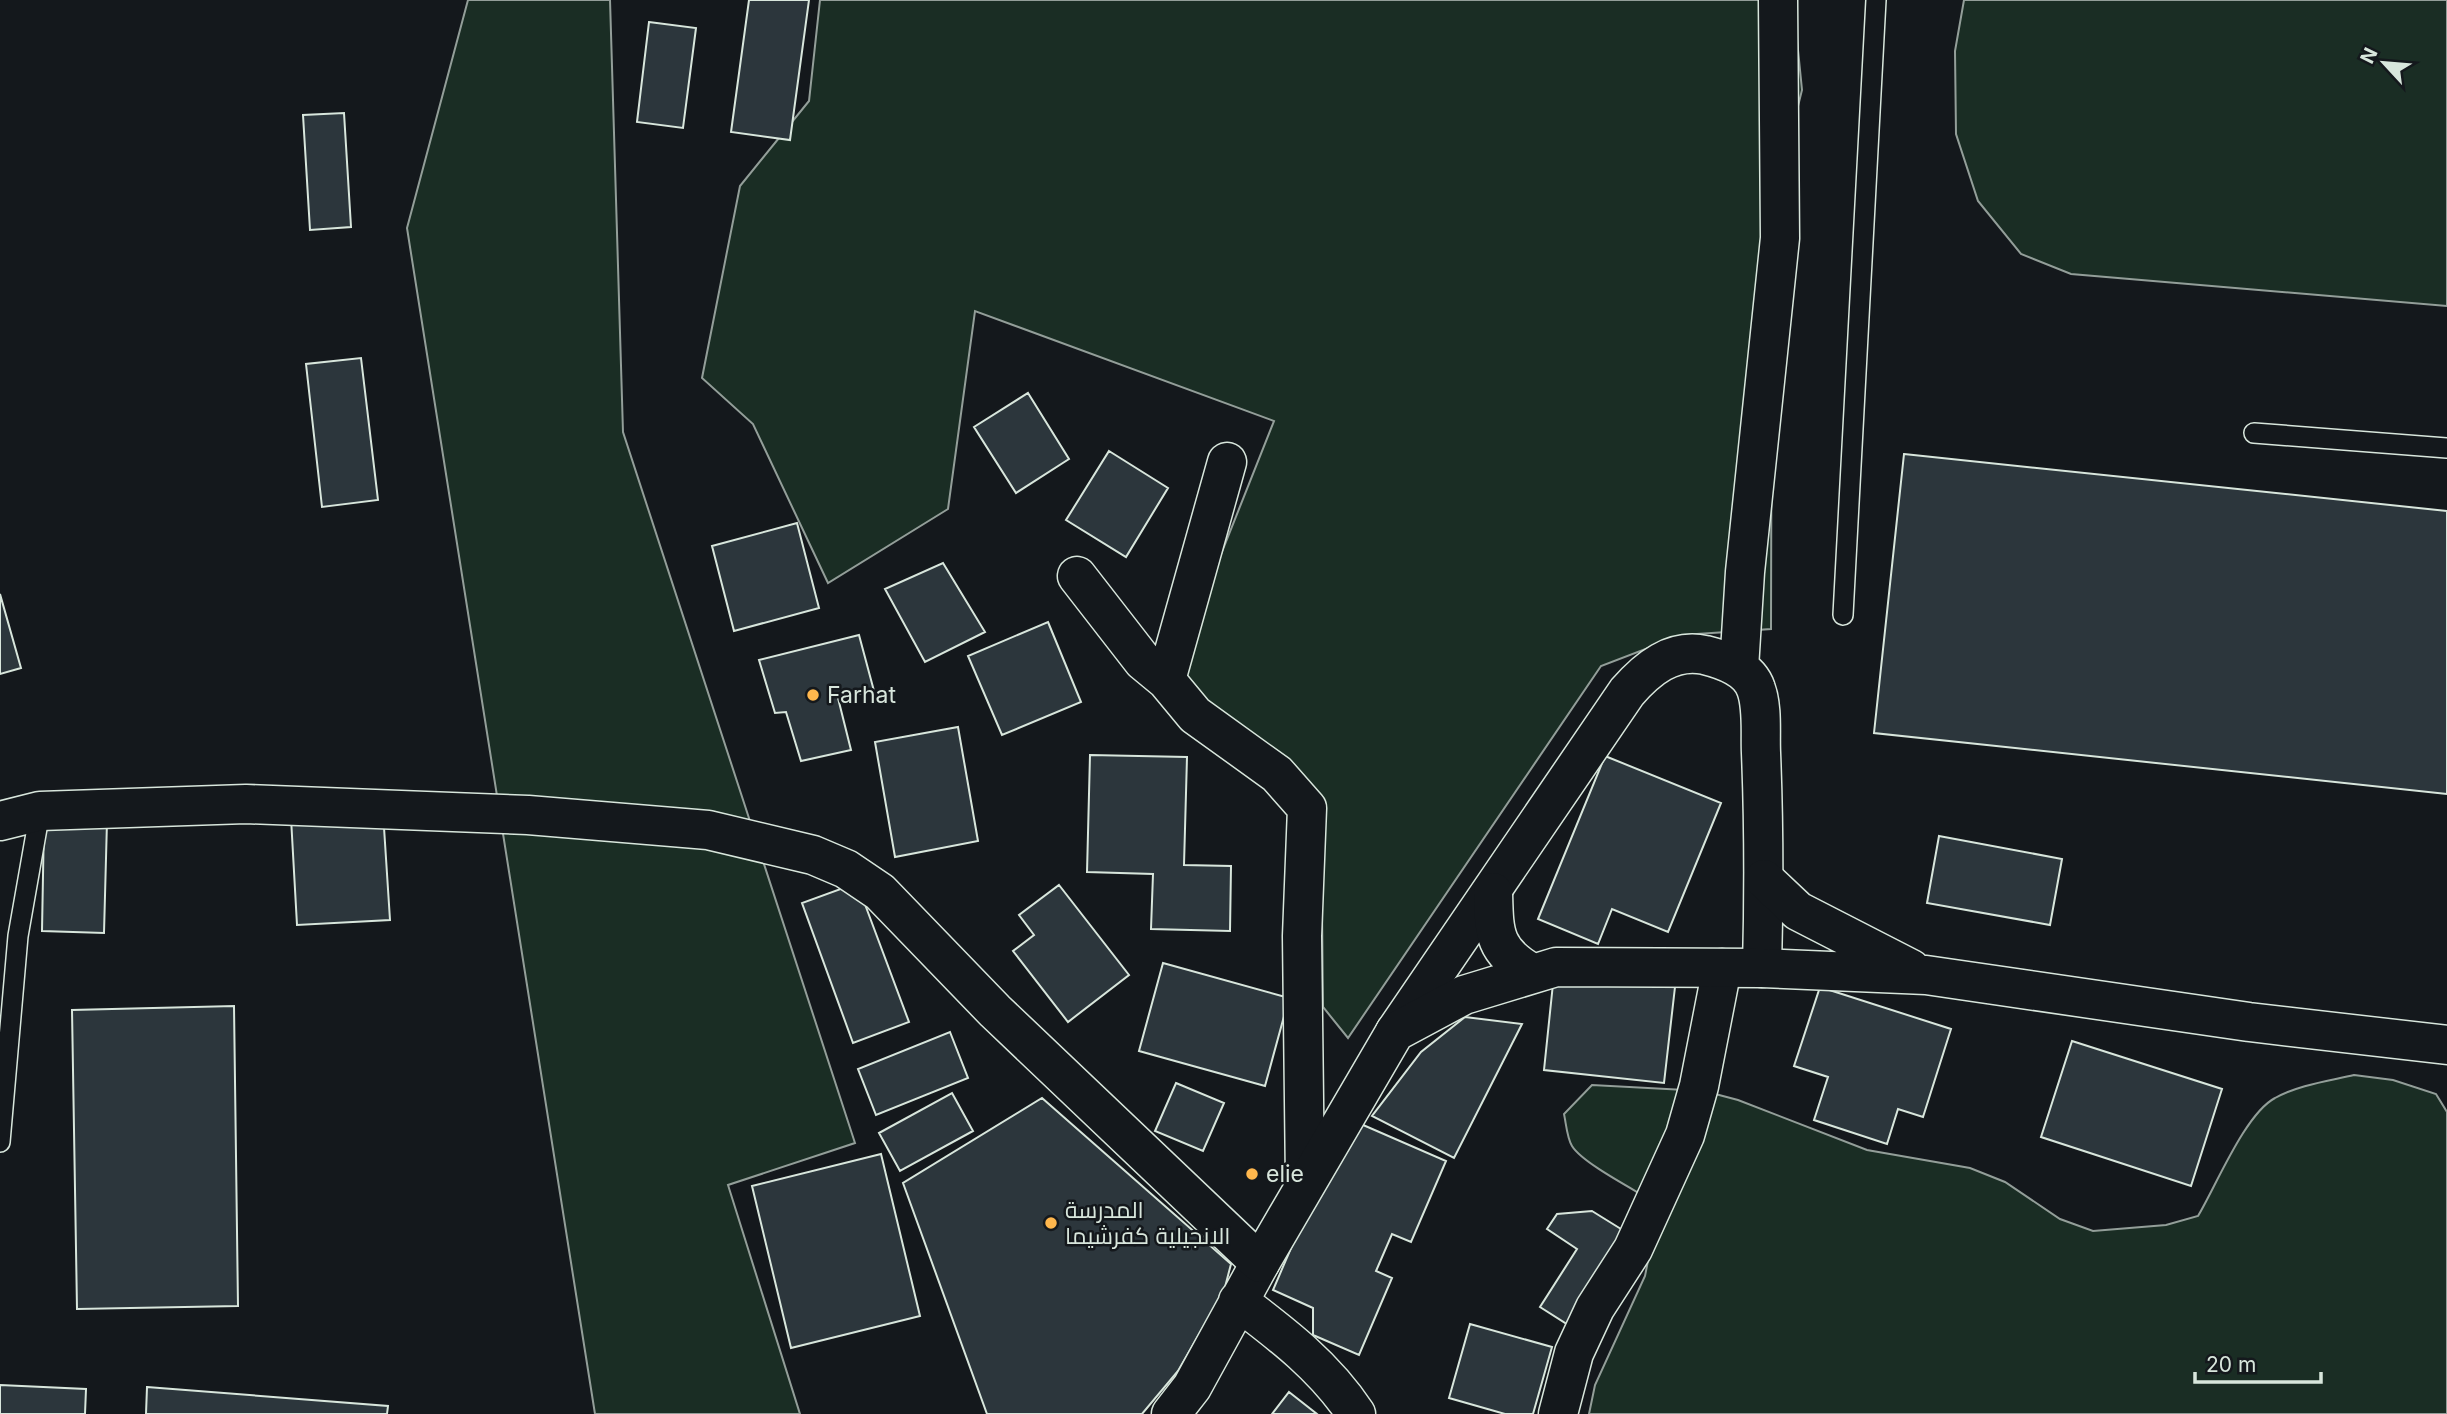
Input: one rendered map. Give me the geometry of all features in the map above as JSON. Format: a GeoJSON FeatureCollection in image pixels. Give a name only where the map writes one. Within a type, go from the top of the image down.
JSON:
{"type":"FeatureCollection","features":[{"type":"Feature","properties":{"kind":"street"},"geometry":{"type":"LineString","coordinates":[[1739,668],[1745,572],[1780,238],[1778,0]]}},
{"type":"Feature","properties":{"kind":"street"},"geometry":{"type":"LineString","coordinates":[[1166,680],[1227,462]]}},
{"type":"Feature","properties":{"kind":"street"},"geometry":{"type":"LineString","coordinates":[[1077,576],[1143,661],[1166,680],[1195,715],[1277,774],[1307,808],[1301,936],[1305,1182]]}},
{"type":"Feature","properties":{"kind":"street"},"geometry":{"type":"LineString","coordinates":[[1171,1414],[1192,1387],[1305,1182],[1395,1032],[1641,676],[1676,655],[1699,654],[1721,659],[1739,668],[1749,677],[1758,699],[1765,810],[1762,968]]}},
{"type":"Feature","properties":{"kind":"street"},"geometry":{"type":"LineString","coordinates":[[0,821],[40,811],[246,804],[528,815],[708,830],[813,855],[846,869],[880,892],[995,1011],[1260,1263]]}},
{"type":"Feature","properties":{"kind":"street"},"geometry":{"type":"LineString","coordinates":[[1764,879],[1798,911],[1926,975]]}},
{"type":"Feature","properties":{"kind":"street"},"geometry":{"type":"LineString","coordinates":[[1493,892],[1494,929],[1501,948],[1514,963],[1532,973]]}},
{"type":"Feature","properties":{"kind":"street"},"geometry":{"type":"LineString","coordinates":[[1395,1032],[1464,995],[1556,967],[1762,968],[1926,975],[2249,1022],[2447,1045]]}},
{"type":"Feature","properties":{"kind":"street"},"geometry":{"type":"LineString","coordinates":[[1558,1414],[1574,1353],[1595,1308],[1633,1249],[1685,1135],[1699,1086],[1722,968]]}},
{"type":"Feature","properties":{"kind":"street"},"geometry":{"type":"LineString","coordinates":[[1238,1301],[1286,1337],[1331,1378],[1356,1414]]}},
{"type":"Feature","properties":{"kind":"lane"},"geometry":{"type":"LineString","coordinates":[[1843,614],[1876,0]]}},
{"type":"Feature","properties":{"kind":"lane"},"geometry":{"type":"LineString","coordinates":[[2254,433],[2447,447]]}},
{"type":"Feature","properties":{"kind":"lane"},"geometry":{"type":"LineString","coordinates":[[0,1142],[18,936],[40,811]]}},
{"type":"Feature","properties":{"kind":"green space"},"geometry":{"type":"Polygon","coordinates":[[[468,0],[610,0],[623,432],[855,1143],[728,1185],[800,1414],[595,1414],[407,228],[468,0]]]}},
{"type":"Feature","properties":{"kind":"green space"},"geometry":{"type":"Polygon","coordinates":[[[820,0],[1793,0],[1802,90],[1772,211],[1771,629],[1682,635],[1601,666],[1348,1038],[1323,1007],[1321,811],[1171,680],[1274,421],[975,311],[948,509],[828,583],[753,424],[702,378],[740,186],[809,101],[820,0]]]}},
{"type":"Feature","properties":{"kind":"green space"},"geometry":{"type":"Polygon","coordinates":[[[1964,0],[2447,0],[2447,306],[2071,274],[2021,254],[1978,201],[1956,134],[1955,51],[1964,0]]]}},
{"type":"Feature","properties":{"kind":"green space"},"geometry":{"type":"Polygon","coordinates":[[[2354,1075],[2393,1080],[2436,1094],[2447,1112],[2447,1414],[1589,1414],[1595,1385],[1645,1276],[1659,1205],[1587,1161],[1572,1146],[1564,1114],[1592,1085],[1704,1091],[1738,1100],[1867,1150],[1970,1168],[2005,1182],[2060,1219],[2093,1231],[2166,1225],[2198,1216],[2242,1134],[2264,1106],[2293,1090],[2354,1075]]]}},
{"type":"Feature","properties":{"kind":"building"},"geometry":{"type":"Polygon","coordinates":[[[749,0],[809,0],[790,140],[731,132],[749,0]]]}},
{"type":"Feature","properties":{"kind":"building"},"geometry":{"type":"Polygon","coordinates":[[[649,22],[696,28],[683,128],[637,122],[649,22]]]}},
{"type":"Feature","properties":{"kind":"building"},"geometry":{"type":"Polygon","coordinates":[[[344,113],[351,227],[310,230],[303,115],[344,113]]]}},
{"type":"Feature","properties":{"kind":"building"},"geometry":{"type":"Polygon","coordinates":[[[361,358],[378,500],[322,507],[306,364],[361,358]]]}},
{"type":"Feature","properties":{"kind":"building"},"geometry":{"type":"Polygon","coordinates":[[[1028,393],[1069,459],[1016,493],[974,427],[1028,393]]]}},
{"type":"Feature","properties":{"kind":"building"},"geometry":{"type":"Polygon","coordinates":[[[1109,451],[1168,488],[1126,557],[1066,520],[1109,451]]]}},
{"type":"Feature","properties":{"kind":"building"},"geometry":{"type":"Polygon","coordinates":[[[1904,454],[2447,511],[2447,794],[1874,733],[1904,454]]]}},
{"type":"Feature","properties":{"kind":"building"},"geometry":{"type":"Polygon","coordinates":[[[797,523],[819,608],[734,631],[712,546],[797,523]]]}},
{"type":"Feature","properties":{"kind":"building"},"geometry":{"type":"Polygon","coordinates":[[[943,563],[985,632],[925,662],[885,589],[943,563]]]}},
{"type":"Feature","properties":{"kind":"building"},"geometry":{"type":"Polygon","coordinates":[[[0,594],[21,668],[0,674],[0,594]]]}},
{"type":"Feature","properties":{"kind":"building"},"geometry":{"type":"Polygon","coordinates":[[[1048,622],[1081,702],[1002,735],[968,656],[1048,622]]]}},
{"type":"Feature","properties":{"kind":"building","name":"Farhat"},"geometry":{"type":"Polygon","coordinates":[[[859,635],[874,691],[838,698],[851,750],[801,761],[786,712],[775,713],[759,660],[859,635]]]}},
{"type":"Feature","properties":{"kind":"building"},"geometry":{"type":"Polygon","coordinates":[[[958,727],[978,841],[895,857],[875,742],[958,727]]]}},
{"type":"Feature","properties":{"kind":"building"},"geometry":{"type":"Polygon","coordinates":[[[1090,755],[1187,757],[1184,865],[1231,866],[1230,931],[1151,929],[1153,874],[1087,872],[1090,755]]]}},
{"type":"Feature","properties":{"kind":"building"},"geometry":{"type":"Polygon","coordinates":[[[1605,756],[1721,803],[1668,932],[1612,909],[1598,944],[1538,919],[1605,756]]]}},
{"type":"Feature","properties":{"kind":"building"},"geometry":{"type":"Polygon","coordinates":[[[383,812],[390,920],[297,925],[291,818],[383,812]]]}},
{"type":"Feature","properties":{"kind":"building"},"geometry":{"type":"Polygon","coordinates":[[[44,820],[107,821],[104,933],[42,931],[44,820]]]}},
{"type":"Feature","properties":{"kind":"building"},"geometry":{"type":"Polygon","coordinates":[[[1939,836],[2062,859],[2050,925],[1927,903],[1939,836]]]}},
{"type":"Feature","properties":{"kind":"building"},"geometry":{"type":"Polygon","coordinates":[[[857,883],[909,1022],[853,1043],[802,903],[857,883]]]}},
{"type":"Feature","properties":{"kind":"building"},"geometry":{"type":"Polygon","coordinates":[[[1059,885],[1129,975],[1068,1022],[1013,951],[1034,935],[1019,915],[1059,885]]]}},
{"type":"Feature","properties":{"kind":"building"},"geometry":{"type":"Polygon","coordinates":[[[1163,963],[1289,998],[1265,1086],[1139,1051],[1163,963]]]}},
{"type":"Feature","properties":{"kind":"building"},"geometry":{"type":"Polygon","coordinates":[[[1554,974],[1675,987],[1664,1083],[1544,1070],[1554,974]]]}},
{"type":"Feature","properties":{"kind":"building"},"geometry":{"type":"Polygon","coordinates":[[[1820,987],[1951,1029],[1923,1117],[1898,1109],[1887,1144],[1814,1120],[1828,1077],[1794,1066],[1820,987]]]}},
{"type":"Feature","properties":{"kind":"building"},"geometry":{"type":"Polygon","coordinates":[[[234,1006],[238,1306],[77,1309],[72,1010],[234,1006]]]}},
{"type":"Feature","properties":{"kind":"building"},"geometry":{"type":"Polygon","coordinates":[[[1465,1017],[1522,1024],[1454,1158],[1372,1116],[1421,1052],[1465,1017]]]}},
{"type":"Feature","properties":{"kind":"building"},"geometry":{"type":"Polygon","coordinates":[[[950,1032],[968,1078],[876,1115],[858,1069],[950,1032]]]}},
{"type":"Feature","properties":{"kind":"building"},"geometry":{"type":"Polygon","coordinates":[[[2072,1041],[2222,1089],[2191,1186],[2041,1137],[2072,1041]]]}},
{"type":"Feature","properties":{"kind":"building"},"geometry":{"type":"Polygon","coordinates":[[[1176,1083],[1224,1103],[1203,1151],[1155,1131],[1176,1083]]]}},
{"type":"Feature","properties":{"kind":"building"},"geometry":{"type":"Polygon","coordinates":[[[952,1093],[973,1131],[900,1171],[879,1133],[952,1093]]]}},
{"type":"Feature","properties":{"kind":"building","name":"المدرسة الانجيلية كفرشيما"},"geometry":{"type":"Polygon","coordinates":[[[1042,1098],[1231,1264],[1224,1291],[1178,1371],[1142,1414],[987,1414],[903,1183],[1042,1098]]]}},
{"type":"Feature","properties":{"kind":"building"},"geometry":{"type":"Polygon","coordinates":[[[1347,1118],[1446,1161],[1411,1242],[1392,1234],[1376,1271],[1392,1278],[1359,1355],[1313,1335],[1313,1308],[1273,1290],[1347,1118]]]}},
{"type":"Feature","properties":{"kind":"building"},"geometry":{"type":"Polygon","coordinates":[[[881,1154],[920,1316],[791,1348],[752,1186],[881,1154]]]}},
{"type":"Feature","properties":{"kind":"building"},"geometry":{"type":"Polygon","coordinates":[[[1592,1211],[1629,1234],[1570,1326],[1540,1307],[1577,1249],[1547,1229],[1557,1214],[1592,1211]]]}},
{"type":"Feature","properties":{"kind":"building"},"geometry":{"type":"Polygon","coordinates":[[[1470,1324],[1552,1347],[1533,1414],[1505,1414],[1449,1398],[1470,1324]]]}},
{"type":"Feature","properties":{"kind":"building"},"geometry":{"type":"Polygon","coordinates":[[[0,1385],[86,1389],[85,1414],[0,1414],[0,1385]]]}},
{"type":"Feature","properties":{"kind":"building"},"geometry":{"type":"Polygon","coordinates":[[[147,1387],[388,1406],[387,1414],[146,1414],[147,1387]]]}},
{"type":"Feature","properties":{"kind":"building"},"geometry":{"type":"Polygon","coordinates":[[[1289,1392],[1317,1414],[1272,1414],[1289,1392]]]}},
{"type":"Feature","properties":{"kind":"place","name":"Farhat"},"geometry":{"type":"Point","coordinates":[813,695]}},
{"type":"Feature","properties":{"kind":"place","name":"elie"},"geometry":{"type":"Point","coordinates":[1252,1174]}},
{"type":"Feature","properties":{"kind":"place","name":"المدرسة الانجيلية كفرشيما"},"geometry":{"type":"Point","coordinates":[1051,1223]}}]}
